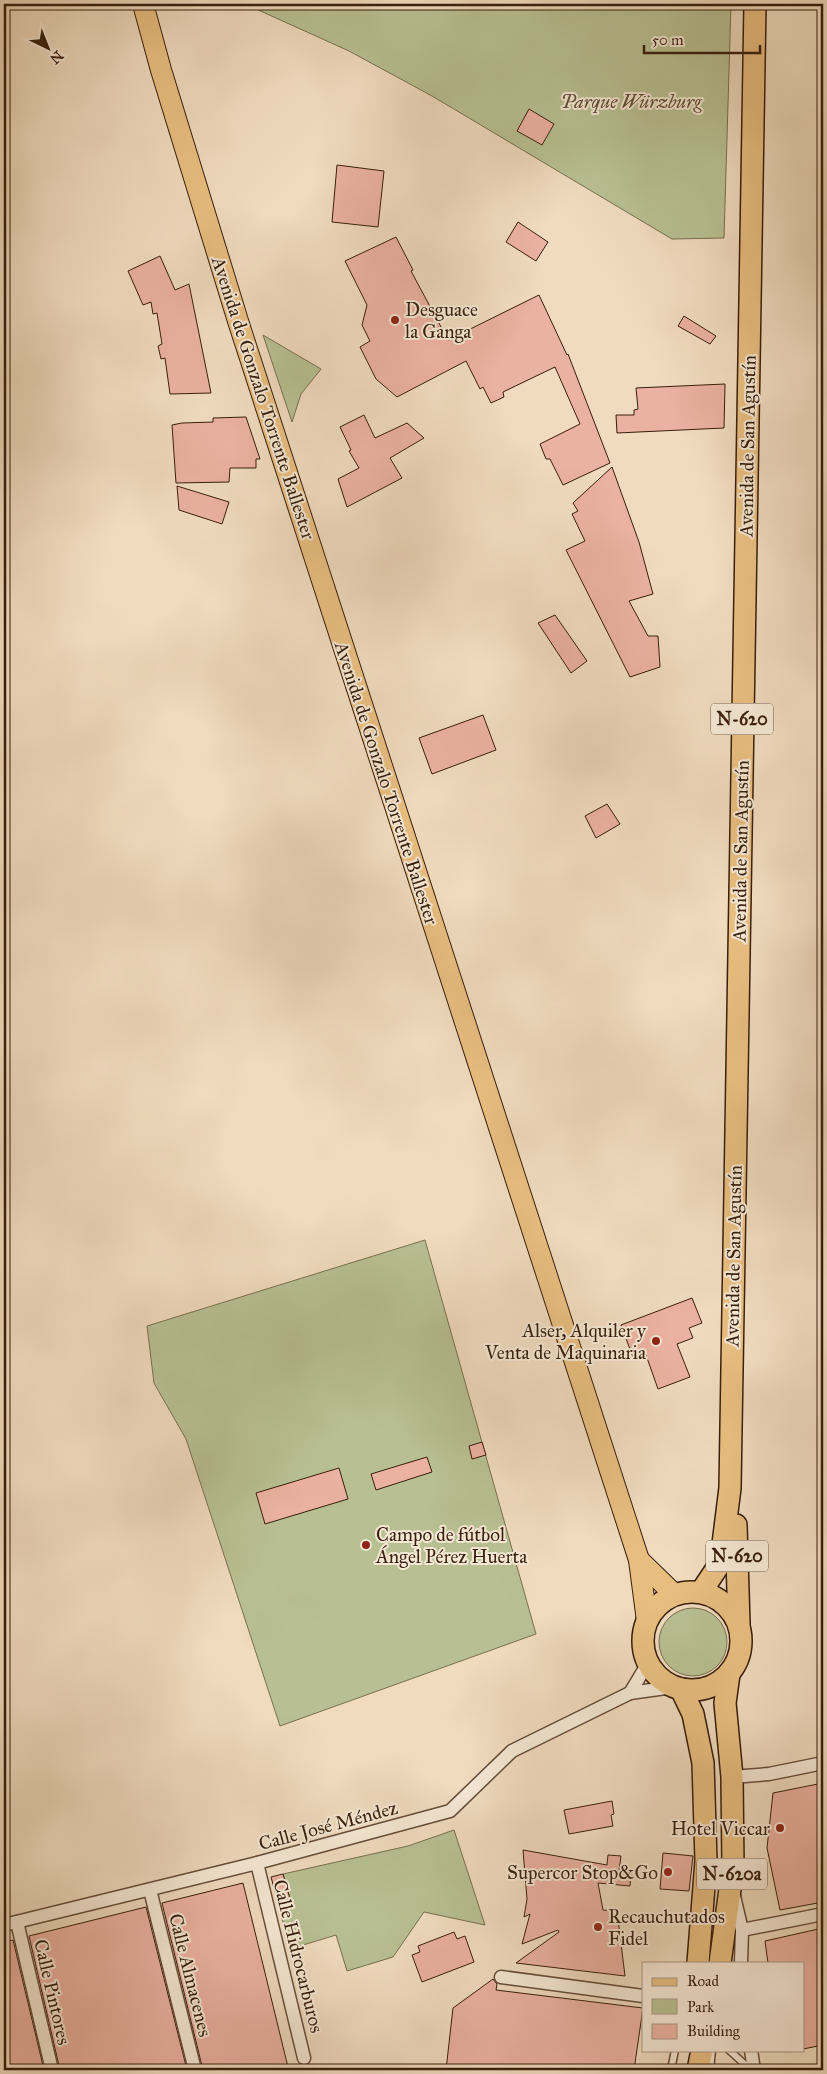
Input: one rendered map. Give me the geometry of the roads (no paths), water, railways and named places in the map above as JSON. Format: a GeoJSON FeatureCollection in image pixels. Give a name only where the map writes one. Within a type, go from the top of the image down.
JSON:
{"type":"FeatureCollection","features":[{"type":"Feature","properties":{"kind":"highway","name":"Avenida de San Agustín"},"geometry":{"type":"LineString","coordinates":[[701,1592],[717,1568],[722,1552],[730,1488],[755,4]]}},
{"type":"Feature","properties":{"kind":"highway","name":"Avenida de San Agustín"},"geometry":{"type":"LineString","coordinates":[[730,1488],[736,1526],[739,1624]]}},
{"type":"Feature","properties":{"kind":"highway","name":"N-620"},"geometry":{"type":"LineString","coordinates":[[675,1595],[701,1592],[717,1598],[730,1609],[739,1624],[742,1641],[739,1659],[729,1674]]}},
{"type":"Feature","properties":{"kind":"highway"},"geometry":{"type":"LineString","coordinates":[[675,1595],[659,1605],[647,1621],[643,1635],[648,1663],[658,1677],[677,1688],[699,1690],[715,1685],[729,1674]]}},
{"type":"Feature","properties":{"kind":"highway","name":"N-620a"},"geometry":{"type":"LineString","coordinates":[[726,1961],[732,1884],[732,1777],[725,1703],[729,1674]]}},
{"type":"Feature","properties":{"kind":"highway","name":"N-620a"},"geometry":{"type":"LineString","coordinates":[[677,1688],[693,1714],[703,1763],[706,1861],[696,1962]]}},
{"type":"Feature","properties":{"kind":"highway"},"geometry":{"type":"LineString","coordinates":[[686,2070],[689,2052]]}},
{"type":"Feature","properties":{"kind":"highway"},"geometry":{"type":"LineString","coordinates":[[698,2070],[702,2052]]}},
{"type":"Feature","properties":{"kind":"main road","name":"Avenida de Gonzalo Torrente Ballester"},"geometry":{"type":"LineString","coordinates":[[143,4],[161,70],[241,330],[639,1560],[647,1621]]}},
{"type":"Feature","properties":{"kind":"main road","name":"Avenida de Gonzalo Torrente Ballester"},"geometry":{"type":"LineString","coordinates":[[639,1560],[675,1595]]}},
{"type":"Feature","properties":{"kind":"street"},"geometry":{"type":"LineString","coordinates":[[630,1693],[648,1663]]}},
{"type":"Feature","properties":{"kind":"street","name":"Calle José Méndez"},"geometry":{"type":"LineString","coordinates":[[4,1925],[257,1863],[450,1811],[512,1751],[630,1693],[677,1688]]}},
{"type":"Feature","properties":{"kind":"street"},"geometry":{"type":"LineString","coordinates":[[732,1777],[769,1774],[823,1763]]}},
{"type":"Feature","properties":{"kind":"street","name":"Calle Hidrocarburos"},"geometry":{"type":"LineString","coordinates":[[257,1863],[304,2058]]}},
{"type":"Feature","properties":{"kind":"street"},"geometry":{"type":"LineString","coordinates":[[726,1961],[742,1930],[732,1884]]}},
{"type":"Feature","properties":{"kind":"street","name":"Calle Almacenes"},"geometry":{"type":"LineString","coordinates":[[150,1890],[195,2070]]}},
{"type":"Feature","properties":{"kind":"street"},"geometry":{"type":"LineString","coordinates":[[742,1930],[823,1914]]}},
{"type":"Feature","properties":{"kind":"street","name":"Calle Pintores"},"geometry":{"type":"LineString","coordinates":[[18,1922],[52,2070]]}},
{"type":"Feature","properties":{"kind":"street"},"geometry":{"type":"LineString","coordinates":[[500,1977],[642,1996]]}},
{"type":"Feature","properties":{"kind":"street"},"geometry":{"type":"LineString","coordinates":[[751,2052],[753,2070]]}},
{"type":"Feature","properties":{"kind":"lane"},"geometry":{"type":"LineString","coordinates":[[671,2070],[675,2052]]}},
{"type":"Feature","properties":{"kind":"lane"},"geometry":{"type":"LineString","coordinates":[[710,2070],[712,2052]]}},
{"type":"Feature","properties":{"kind":"lane"},"geometry":{"type":"LineString","coordinates":[[731,2052],[753,2070]]}},
{"type":"Feature","properties":{"kind":"place","name":"Desguace la Ganga"},"geometry":{"type":"Point","coordinates":[395,320]}},
{"type":"Feature","properties":{"kind":"place","name":"Alser, Alquiler y Venta de Maquinaria"},"geometry":{"type":"Point","coordinates":[656,1341]}},
{"type":"Feature","properties":{"kind":"place","name":"Campo de fútbol Ángel Pérez Huerta"},"geometry":{"type":"Point","coordinates":[366,1545]}},
{"type":"Feature","properties":{"kind":"place","name":"Hotel Viccar"},"geometry":{"type":"Point","coordinates":[780,1828]}},
{"type":"Feature","properties":{"kind":"place","name":"Supercor Stop&Go"},"geometry":{"type":"Point","coordinates":[668,1872]}},
{"type":"Feature","properties":{"kind":"place","name":"Recauchutados Fidel"},"geometry":{"type":"Point","coordinates":[598,1927]}},
{"type":"Feature","properties":{"kind":"park label","name":"Parque Würzburg"},"geometry":{"type":"Point","coordinates":[631,101]}}]}
